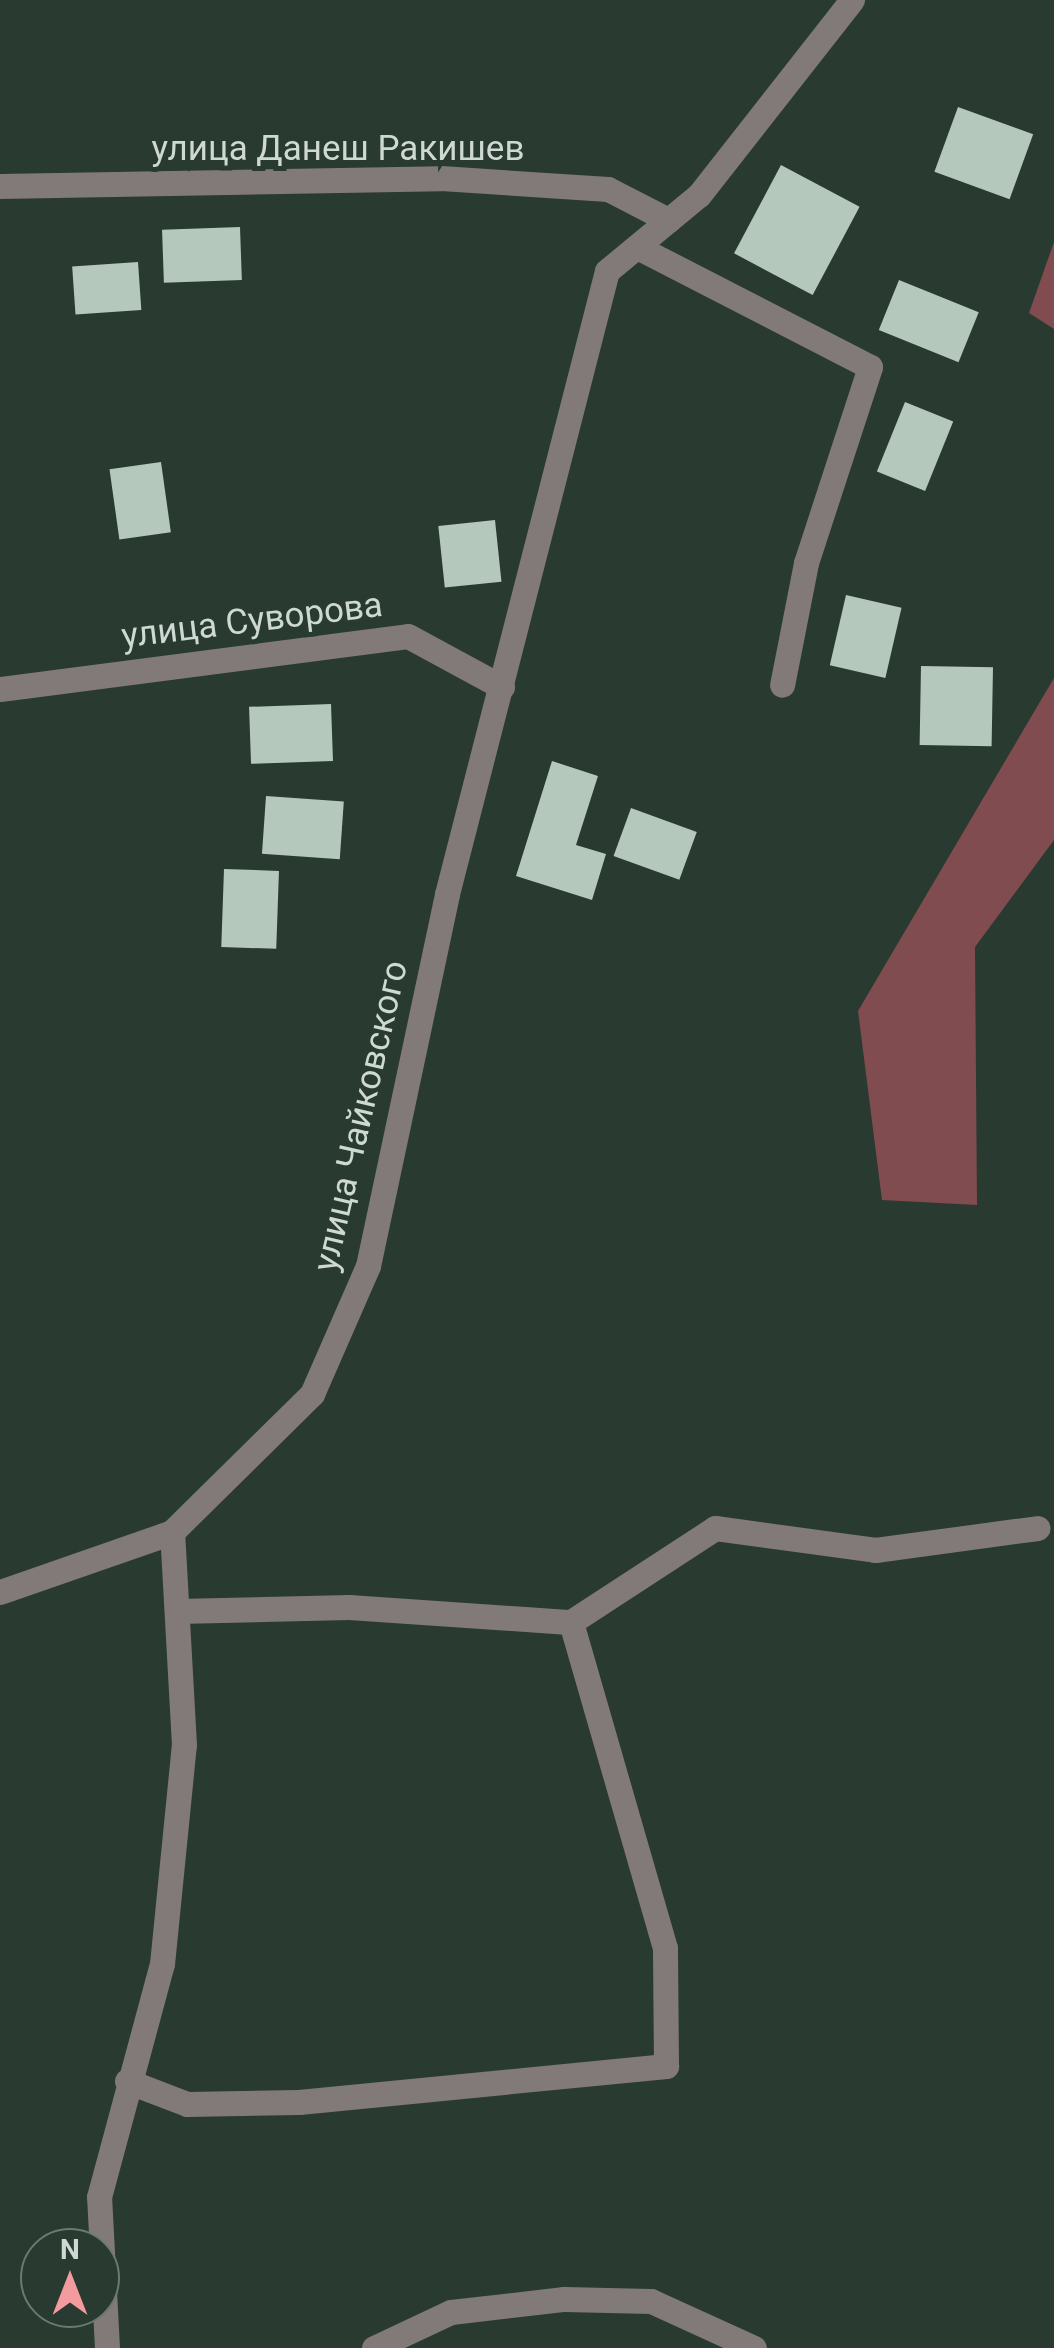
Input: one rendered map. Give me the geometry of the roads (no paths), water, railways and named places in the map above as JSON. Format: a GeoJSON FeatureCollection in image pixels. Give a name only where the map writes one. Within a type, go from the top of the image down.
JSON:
{"type":"FeatureCollection","features":[{"type":"Feature","properties":{"kind":"street","name":"улица Чайковского"},"geometry":{"type":"LineString","coordinates":[[172,1532],[312,1394],[368,1266],[447,894],[608,271],[699,194],[852,0]]}},
{"type":"Feature","properties":{"kind":"street","name":"улица Данеш Ракишев"},"geometry":{"type":"LineString","coordinates":[[0,186],[441,178],[608,189],[668,220]]}},
{"type":"Feature","properties":{"kind":"street"},"geometry":{"type":"LineString","coordinates":[[636,247],[870,368],[806,564],[782,686]]}},
{"type":"Feature","properties":{"kind":"street","name":"улица Суворова"},"geometry":{"type":"LineString","coordinates":[[0,689],[408,636],[502,687]]}},
{"type":"Feature","properties":{"kind":"street"},"geometry":{"type":"LineString","coordinates":[[177,1611],[348,1607],[571,1622],[715,1528],[875,1550],[1038,1528]]}},
{"type":"Feature","properties":{"kind":"street"},"geometry":{"type":"LineString","coordinates":[[0,1592],[172,1532],[184,1744],[162,1964],[127,2081],[99,2197],[109,2346]]}},
{"type":"Feature","properties":{"kind":"street"},"geometry":{"type":"LineString","coordinates":[[127,2081],[187,2104],[299,2102],[666,2066],[665,1948],[571,1622]]}},
{"type":"Feature","properties":{"kind":"street"},"geometry":{"type":"LineString","coordinates":[[374,2348],[451,2312],[564,2299],[651,2301],[754,2348]]}}]}
